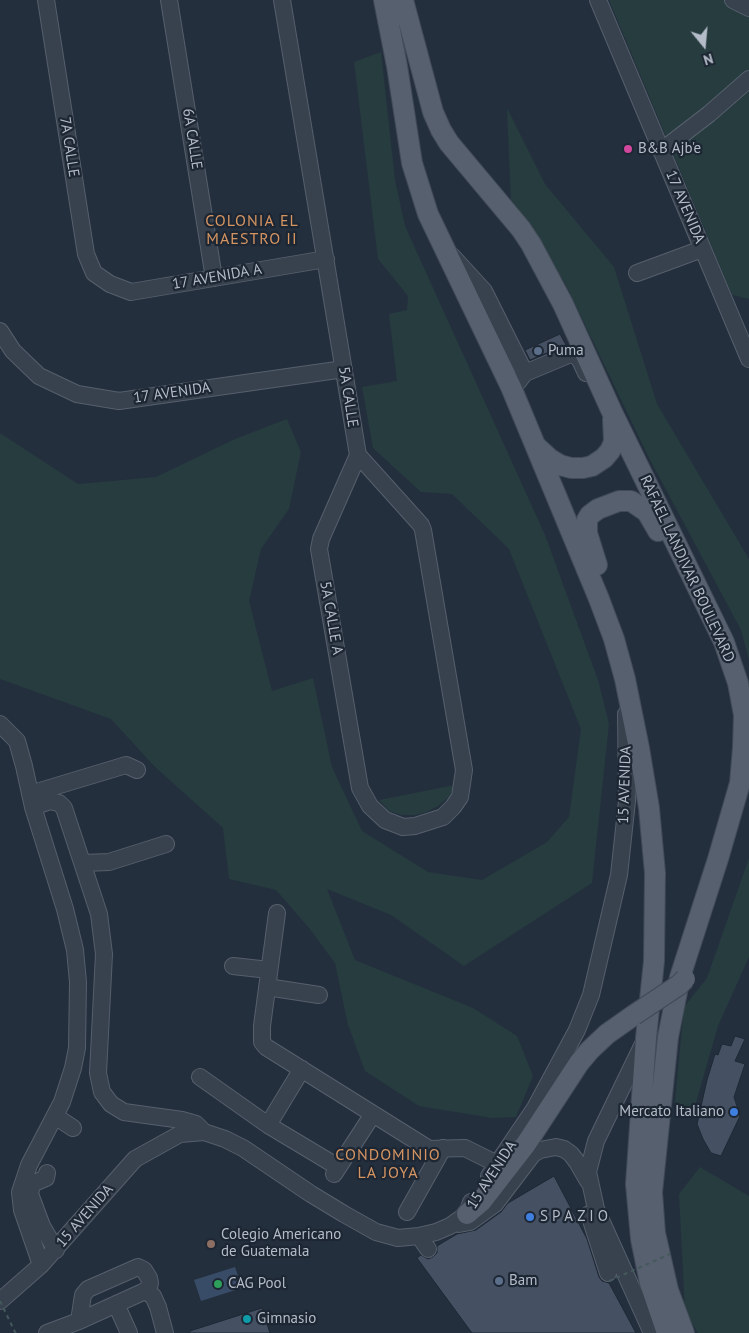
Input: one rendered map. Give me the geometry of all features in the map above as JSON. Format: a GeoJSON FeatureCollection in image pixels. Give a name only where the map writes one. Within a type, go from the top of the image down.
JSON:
{"type":"FeatureCollection","features":[{"type":"Feature","properties":{"kind":"main road","name":"RAFAEL LANDIVAR BOULEVARD"},"geometry":{"type":"LineString","coordinates":[[389,0],[441,130],[449,143],[521,229],[563,304],[612,412],[724,642],[738,683],[744,715],[744,748],[740,783],[680,977],[668,1037],[652,1192],[655,1232],[668,1290],[684,1333]]}},
{"type":"Feature","properties":{"kind":"main road","name":"RAFAEL LANDIVAR BOULEVARD"},"geometry":{"type":"LineString","coordinates":[[389,0],[412,163],[428,214],[444,247],[518,380],[534,444],[614,638],[625,679],[639,748],[654,848],[655,942],[636,1184],[641,1239],[648,1274],[667,1333]]}},
{"type":"Feature","properties":{"kind":"main road"},"geometry":{"type":"LineString","coordinates":[[534,444],[550,459],[560,465],[571,468],[592,466],[604,458],[614,442],[615,425],[612,412]]}},
{"type":"Feature","properties":{"kind":"main road"},"geometry":{"type":"LineString","coordinates":[[614,638],[611,606],[587,533],[587,520],[593,512],[607,504],[631,501],[647,512],[672,556],[710,599],[730,633],[743,662],[749,687]]}},
{"type":"Feature","properties":{"kind":"main road"},"geometry":{"type":"LineString","coordinates":[[469,1212],[481,1202],[526,1144],[579,1063],[590,1050],[621,1024],[679,985],[693,968],[748,803]]}},
{"type":"Feature","properties":{"kind":"street","name":"7A CALLE"},"geometry":{"type":"LineString","coordinates":[[46,0],[86,254],[94,273],[110,284]]}},
{"type":"Feature","properties":{"kind":"street","name":"6A CALLE"},"geometry":{"type":"LineString","coordinates":[[169,0],[214,278]]}},
{"type":"Feature","properties":{"kind":"street","name":"5A CALLE"},"geometry":{"type":"LineString","coordinates":[[282,0],[358,455]]}},
{"type":"Feature","properties":{"kind":"street","name":"17 AVENIDA"},"geometry":{"type":"LineString","coordinates":[[598,0],[749,359]]}},
{"type":"Feature","properties":{"kind":"street"},"geometry":{"type":"LineString","coordinates":[[733,0],[749,8]]}},
{"type":"Feature","properties":{"kind":"street"},"geometry":{"type":"LineString","coordinates":[[661,151],[709,114],[749,79]]}},
{"type":"Feature","properties":{"kind":"street"},"geometry":{"type":"LineString","coordinates":[[531,244],[529,258],[602,408],[612,412]]}},
{"type":"Feature","properties":{"kind":"street"},"geometry":{"type":"LineString","coordinates":[[637,273],[702,249]]}},
{"type":"Feature","properties":{"kind":"street","name":"17 AVENIDA A"},"geometry":{"type":"LineString","coordinates":[[110,284],[131,292],[326,259]]}},
{"type":"Feature","properties":{"kind":"street","name":"17 AVENIDA"},"geometry":{"type":"LineString","coordinates":[[0,331],[13,352],[39,376],[76,394],[119,401],[344,369]]}},
{"type":"Feature","properties":{"kind":"street"},"geometry":{"type":"LineString","coordinates":[[518,380],[573,353],[580,360]]}},
{"type":"Feature","properties":{"kind":"street","name":"5A CALLE A"},"geometry":{"type":"LineString","coordinates":[[358,455],[421,525],[423,530],[464,770],[460,797],[453,807],[443,817],[415,826],[403,826],[385,820],[370,806],[360,788],[319,549],[321,539],[358,455]]}},
{"type":"Feature","properties":{"kind":"street","name":"15 AVENIDA"},"geometry":{"type":"LineString","coordinates":[[0,1301],[56,1250],[136,1159],[180,1134],[204,1132],[226,1139],[243,1148],[311,1194],[376,1232],[398,1238],[423,1243],[436,1232],[450,1226],[469,1212],[472,1200],[536,1108],[577,1030],[591,995],[619,876],[627,801],[625,679]]}},
{"type":"Feature","properties":{"kind":"street"},"geometry":{"type":"LineString","coordinates":[[0,724],[16,741],[71,934],[75,950],[78,982],[77,1048],[65,1094],[29,1165],[20,1192],[22,1210],[41,1265]]}},
{"type":"Feature","properties":{"kind":"street"},"geometry":{"type":"LineString","coordinates":[[32,800],[126,765],[137,770]]}},
{"type":"Feature","properties":{"kind":"street"},"geometry":{"type":"LineString","coordinates":[[32,800],[59,803],[64,808],[99,914],[104,975],[98,1073],[102,1092],[111,1104],[124,1112],[182,1120],[196,1124],[204,1132]]}},
{"type":"Feature","properties":{"kind":"street"},"geometry":{"type":"LineString","coordinates":[[83,862],[110,862],[166,844]]}},
{"type":"Feature","properties":{"kind":"street"},"geometry":{"type":"LineString","coordinates":[[277,913],[262,1026],[262,1042],[266,1047],[429,1149],[465,1148],[491,1160],[497,1166]]}},
{"type":"Feature","properties":{"kind":"street"},"geometry":{"type":"LineString","coordinates":[[233,966],[269,970]]}},
{"type":"Feature","properties":{"kind":"street"},"geometry":{"type":"LineString","coordinates":[[267,988],[319,995]]}},
{"type":"Feature","properties":{"kind":"street"},"geometry":{"type":"LineString","coordinates":[[646,1038],[596,1141],[588,1172],[596,1209],[652,1333]]}},
{"type":"Feature","properties":{"kind":"street"},"geometry":{"type":"LineString","coordinates":[[268,1124],[302,1069]]}},
{"type":"Feature","properties":{"kind":"street"},"geometry":{"type":"LineString","coordinates":[[200,1076],[336,1170],[373,1114]]}},
{"type":"Feature","properties":{"kind":"street"},"geometry":{"type":"LineString","coordinates":[[55,1116],[73,1128]]}},
{"type":"Feature","properties":{"kind":"street"},"geometry":{"type":"LineString","coordinates":[[450,1226],[470,1222],[495,1204],[533,1154],[540,1150],[556,1147],[564,1149],[577,1162],[590,1186],[588,1198],[589,1215],[608,1277]]}},
{"type":"Feature","properties":{"kind":"street"},"geometry":{"type":"LineString","coordinates":[[408,1212],[443,1148]]}},
{"type":"Feature","properties":{"kind":"street"},"geometry":{"type":"LineString","coordinates":[[47,1175],[32,1184],[30,1194],[42,1226],[56,1250]]}},
{"type":"Feature","properties":{"kind":"street"},"geometry":{"type":"LineString","coordinates":[[47,1333],[79,1321],[145,1291],[149,1287],[149,1278],[144,1270],[138,1267],[88,1289],[83,1295],[79,1321]]}},
{"type":"Feature","properties":{"kind":"street"},"geometry":{"type":"LineString","coordinates":[[145,1291],[153,1296],[158,1307],[164,1333]]}},
{"type":"Feature","properties":{"kind":"street"},"geometry":{"type":"LineString","coordinates":[[116,1304],[129,1333]]}},
{"type":"Feature","properties":{"kind":"path"},"geometry":{"type":"LineString","coordinates":[[608,1277],[670,1254]]}},
{"type":"Feature","properties":{"kind":"path"},"geometry":{"type":"LineString","coordinates":[[0,1301],[16,1333]]}},
{"type":"Feature","properties":{"kind":"green space"},"geometry":{"type":"Polygon","coordinates":[[[609,0],[749,0],[749,299],[732,295],[609,0]]]}},
{"type":"Feature","properties":{"kind":"green space"},"geometry":{"type":"Polygon","coordinates":[[[381,52],[395,180],[405,226],[545,535],[598,680],[609,724],[592,883],[464,966],[391,915],[327,889],[355,960],[473,1008],[517,1036],[533,1076],[516,1117],[492,1118],[419,1106],[365,1071],[348,1025],[335,963],[309,928],[276,890],[229,879],[223,828],[154,766],[111,719],[0,679],[0,433],[78,484],[156,477],[235,439],[287,419],[301,452],[289,509],[261,549],[249,601],[272,691],[313,678],[332,767],[362,831],[428,872],[482,880],[547,842],[569,817],[581,729],[509,549],[452,494],[421,492],[373,448],[362,387],[397,381],[389,314],[407,310],[408,296],[378,259],[354,62],[381,52]]]}},
{"type":"Feature","properties":{"kind":"green space"},"geometry":{"type":"Polygon","coordinates":[[[507,108],[545,184],[614,267],[657,404],[749,559],[749,660],[741,630],[648,456],[565,283],[511,202],[507,108]]]}},
{"type":"Feature","properties":{"kind":"green space"},"geometry":{"type":"Polygon","coordinates":[[[455,785],[450,796],[438,806],[427,812],[415,815],[402,815],[389,811],[379,800],[455,785]]]}},
{"type":"Feature","properties":{"kind":"green space"},"geometry":{"type":"Polygon","coordinates":[[[749,858],[749,957],[718,1026],[693,1113],[674,1113],[684,1007],[707,978],[749,858]]]}},
{"type":"Feature","properties":{"kind":"green space"},"geometry":{"type":"Polygon","coordinates":[[[700,1167],[749,1196],[749,1333],[698,1333],[685,1311],[679,1194],[700,1167]]]}},
{"type":"Feature","properties":{"kind":"water","name":"CAG Pool"},"geometry":{"type":"Polygon","coordinates":[[[235,1267],[242,1288],[201,1301],[194,1280],[235,1267]]]}},
{"type":"Feature","properties":{"kind":"building","name":"Puma"},"geometry":{"type":"Polygon","coordinates":[[[560,334],[566,345],[530,360],[525,350],[560,334]]]}},
{"type":"Feature","properties":{"kind":"building"},"geometry":{"type":"Polygon","coordinates":[[[735,1036],[745,1039],[735,1061],[745,1064],[734,1097],[740,1116],[721,1156],[711,1153],[697,1124],[715,1054],[718,1055],[722,1044],[731,1046],[735,1036]]]}},
{"type":"Feature","properties":{"kind":"building","name":"S P A Z I O"},"geometry":{"type":"Polygon","coordinates":[[[554,1176],[587,1239],[599,1277],[602,1281],[609,1283],[636,1333],[472,1333],[417,1258],[421,1255],[428,1259],[433,1257],[437,1253],[437,1246],[457,1234],[476,1230],[501,1212],[508,1203],[554,1176]]]}},
{"type":"Feature","properties":{"kind":"building","name":"Gimnasio"},"geometry":{"type":"Polygon","coordinates":[[[262,1308],[270,1333],[190,1333],[190,1331],[262,1308]]]}},
{"type":"Feature","properties":{"kind":"place","name":"B&B Ajb'e"},"geometry":{"type":"Point","coordinates":[628,149]}},
{"type":"Feature","properties":{"kind":"place","name":"Puma"},"geometry":{"type":"Point","coordinates":[538,351]}},
{"type":"Feature","properties":{"kind":"place","name":"Mercato Italiano"},"geometry":{"type":"Point","coordinates":[734,1112]}},
{"type":"Feature","properties":{"kind":"place","name":"S P A Z I O"},"geometry":{"type":"Point","coordinates":[530,1217]}},
{"type":"Feature","properties":{"kind":"place","name":"Colegio Americano de Guatemala"},"geometry":{"type":"Point","coordinates":[211,1244]}},
{"type":"Feature","properties":{"kind":"place","name":"Bam"},"geometry":{"type":"Point","coordinates":[499,1281]}},
{"type":"Feature","properties":{"kind":"place","name":"CAG Pool"},"geometry":{"type":"Point","coordinates":[218,1284]}},
{"type":"Feature","properties":{"kind":"place","name":"Gimnasio"},"geometry":{"type":"Point","coordinates":[247,1319]}},
{"type":"Feature","properties":{"kind":"district","name":"COLONIA EL MAESTRO II"},"geometry":{"type":"Point","coordinates":[252,230]}},
{"type":"Feature","properties":{"kind":"district","name":"CONDOMINIO LA JOYA"},"geometry":{"type":"Point","coordinates":[388,1164]}}]}
